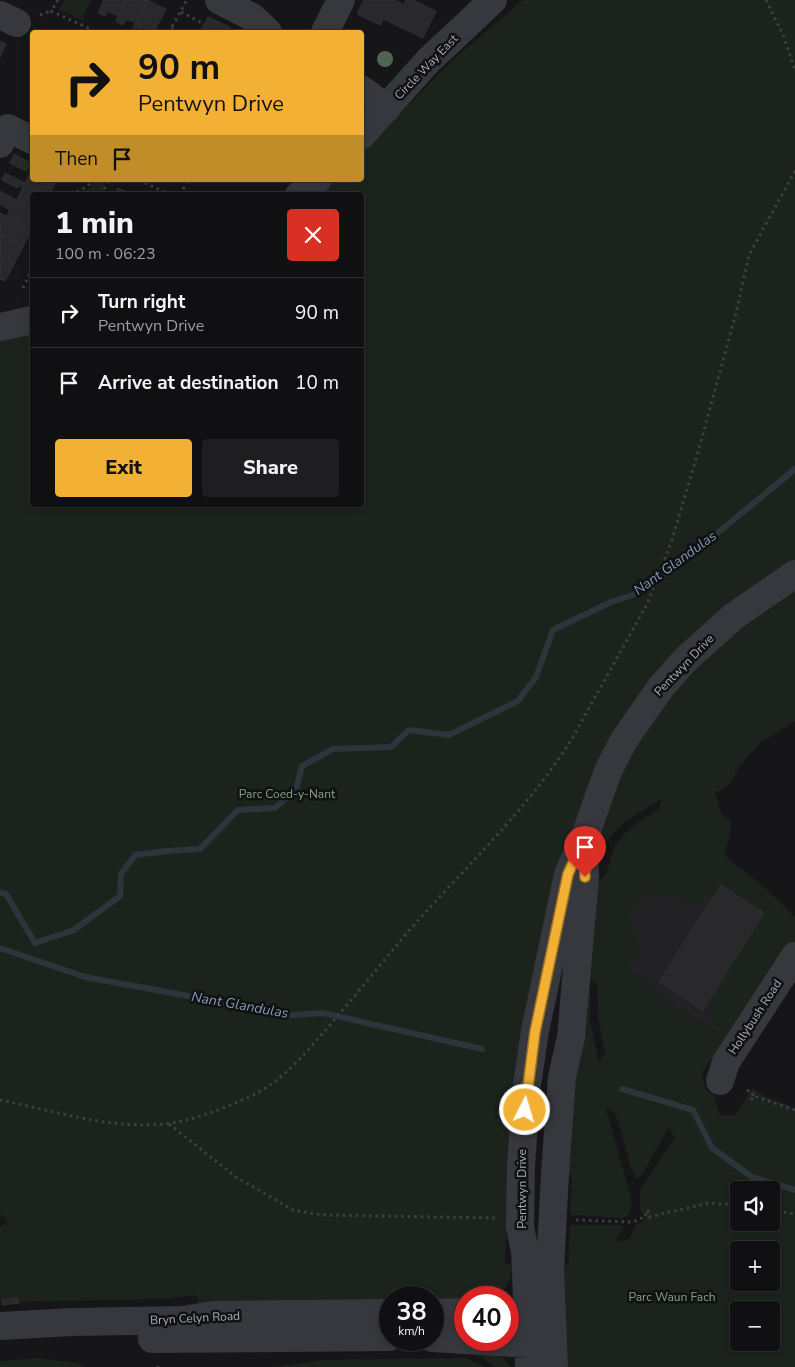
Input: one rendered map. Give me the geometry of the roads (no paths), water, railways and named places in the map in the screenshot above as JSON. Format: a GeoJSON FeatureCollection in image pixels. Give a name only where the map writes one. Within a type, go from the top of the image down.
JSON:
{"type":"FeatureCollection","features":[{"type":"Feature","properties":{"kind":"street"},"geometry":{"type":"LineString","coordinates":[[218,0],[252,17],[266,30]]}},
{"type":"Feature","properties":{"kind":"street"},"geometry":{"type":"LineString","coordinates":[[326,30],[341,0]]}},
{"type":"Feature","properties":{"kind":"street","name":"Circle Way East"},"geometry":{"type":"LineString","coordinates":[[364,133],[428,61],[493,0]]}},
{"type":"Feature","properties":{"kind":"street"},"geometry":{"type":"LineString","coordinates":[[364,91],[387,108]]}},
{"type":"Feature","properties":{"kind":"street"},"geometry":{"type":"LineString","coordinates":[[0,144],[8,128],[30,139]]}},
{"type":"Feature","properties":{"kind":"street"},"geometry":{"type":"LineString","coordinates":[[303,192],[315,182]]}},
{"type":"Feature","properties":{"kind":"street"},"geometry":{"type":"LineString","coordinates":[[0,327],[30,320]]}},
{"type":"Feature","properties":{"kind":"street","name":"Pentwyn Drive"},"geometry":{"type":"LineString","coordinates":[[541,1356],[530,1311],[525,1252],[520,1227],[521,1167],[526,1092],[535,1032],[568,874],[584,839],[612,763],[624,740],[660,687],[686,659],[734,616],[795,574]]}},
{"type":"Feature","properties":{"kind":"street","name":"Pentwyn Drive"},"geometry":{"type":"LineString","coordinates":[[530,1311],[550,1270],[562,1077],[571,1037],[585,877],[584,839]]}},
{"type":"Feature","properties":{"kind":"street","name":"Hollybush Road"},"geometry":{"type":"LineString","coordinates":[[720,1081],[726,1062],[795,956]]}},
{"type":"Feature","properties":{"kind":"street","name":"Bryn Celyn Road"},"geometry":{"type":"LineString","coordinates":[[0,1326],[73,1322],[182,1320],[213,1315],[379,1313]]}},
{"type":"Feature","properties":{"kind":"street","name":"Bryn Celyn Road"},"geometry":{"type":"LineString","coordinates":[[0,1344],[109,1340],[379,1337]]}},
{"type":"Feature","properties":{"kind":"street"},"geometry":{"type":"LineString","coordinates":[[444,1340],[541,1356]]}},
{"type":"Feature","properties":{"kind":"waterway","name":"Nant Glandulas"},"geometry":{"type":"LineString","coordinates":[[0,893],[6,894],[35,943],[74,930],[120,896],[121,874],[135,855],[200,849],[238,810],[275,808],[296,790],[302,766],[333,749],[391,747],[409,730],[449,735],[518,701],[536,677],[553,630],[611,602],[633,595],[680,564],[795,469]]}},
{"type":"Feature","properties":{"kind":"waterway","name":"Nant Glandulas"},"geometry":{"type":"LineString","coordinates":[[0,948],[85,977],[292,1015],[323,1013],[482,1049]]}},
{"type":"Feature","properties":{"kind":"waterway","name":"Nant Glandulas"},"geometry":{"type":"LineString","coordinates":[[622,1089],[693,1110],[712,1148],[752,1177],[795,1190]]}},
{"type":"Feature","properties":{"kind":"park label","name":"Parc Coed-y-Nant"},"geometry":{"type":"Point","coordinates":[287,794]}},
{"type":"Feature","properties":{"kind":"park label","name":"Parc Waun Fach"},"geometry":{"type":"Point","coordinates":[672,1297]}}]}
